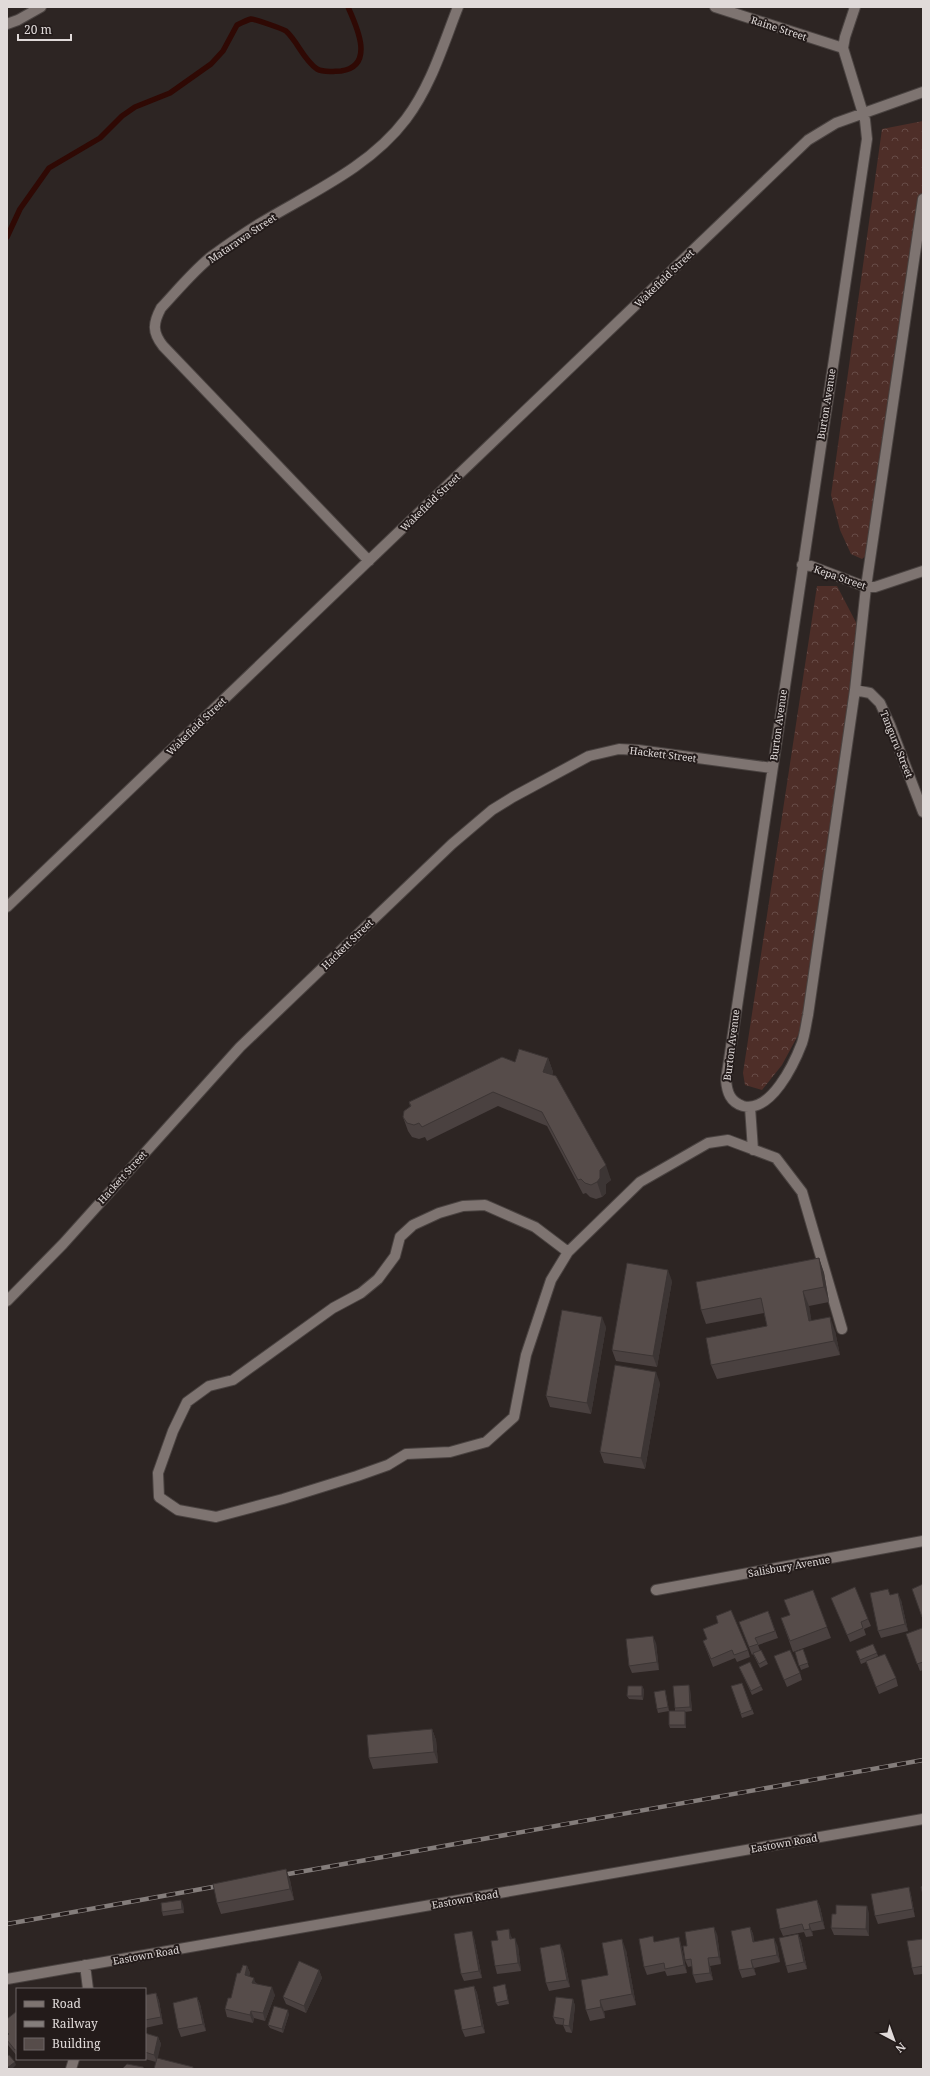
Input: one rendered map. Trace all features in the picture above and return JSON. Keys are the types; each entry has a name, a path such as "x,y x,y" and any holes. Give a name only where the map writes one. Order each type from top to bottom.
{"street":[{"path":"7,24 18,20 41,7"},
{"name":"Matarawa Street","path":"369,560 163,346 156,336 154,328 156,318 161,308 211,257 258,224 370,157 390,138 406,119 421,97 433,72 458,7"},
{"name":"Raine Street","path":"714,7 843,48"},
{"path":"843,48 845,36 855,7"},
{"name":"Burton Avenue","path":"750,1107 733,1101 727,1093 726,1080 802,565 867,140 863,113 843,48"},
{"name":"Wakefield Street","path":"7,907 794,152 821,131 836,123 922,94"},
{"path":"753,1150 750,1107 763,1103 773,1094 793,1062 802,1042 808,1015 856,690 866,587 923,199"},
{"name":"Kepa Street","path":"802,565 811,566 866,587 875,588 923,571"},
{"name":"Tanguru Street","path":"856,690 870,693 880,703 890,725 923,812"},
{"name":"Hackett Street","path":"7,1301 63,1244 240,1047 452,844 492,810 535,784 590,756 619,749 638,750 772,768"},
{"path":"568,1252 535,1227 485,1205 463,1206 439,1213 413,1225 400,1237 395,1256 378,1279 361,1293 333,1308 233,1380 210,1386 187,1402 173,1431 158,1473 159,1497 178,1510 216,1517 283,1499 357,1476 388,1465 406,1454 450,1452 486,1442 514,1417 526,1355 551,1280 568,1252 640,1182 708,1143 728,1140 776,1158 802,1192 842,1329"},
{"name":"Salisbury Avenue","path":"656,1590 923,1541"},
{"name":"Eastown Road","path":"7,1979 923,1818"},
{"path":"85,1965 88,1988"}],"green space":[{"path":"923,121 923,215 868,554 862,559 851,554 840,530 831,495 882,129"},
{"path":"817,586 837,586 861,632 810,1013 782,1065 762,1090 745,1085 743,1073"}],"building":[{"path":"519,1049 548,1058 543,1072 556,1076 606,1165 600,1170 600,1178 597,1182 591,1185 585,1183 581,1179 578,1180 542,1112 493,1092 422,1127 419,1123 414,1125 407,1123 403,1117 404,1111 411,1106 409,1102 502,1057 515,1062"},
{"path":"819,1258 824,1287 803,1291 809,1321 830,1317 834,1341 711,1365 706,1338 767,1326 761,1298 701,1310 696,1282"},
{"path":"627,1263 668,1270 653,1356 612,1350"},
{"path":"562,1310 602,1317 587,1403 546,1396"},
{"path":"615,1365 656,1372 641,1458 600,1452"},
{"path":"923,1584 923,1617 922,1617 912,1589"},
{"path":"855,1587 868,1619 861,1622 863,1628 847,1635 831,1598"},
{"path":"888,1589 890,1595 898,1593 905,1624 878,1631 870,1593"},
{"path":"813,1590 827,1627 790,1641 781,1618 790,1615 784,1600"},
{"path":"731,1610 748,1650 734,1655 732,1650 711,1659 703,1641 707,1639 703,1629 718,1623 716,1616"},
{"path":"768,1611 775,1631 755,1638 758,1644 749,1647 739,1622"},
{"path":"922,1628 923,1662 917,1664 906,1634"},
{"path":"653,1636 657,1662 629,1666 626,1639"},
{"path":"873,1644 877,1653 860,1660 856,1651"},
{"path":"803,1649 808,1663 799,1666 795,1652"},
{"path":"761,1650 766,1660 759,1664 753,1653"},
{"path":"790,1650 800,1673 784,1680 774,1656"},
{"path":"885,1654 896,1678 876,1687 866,1661"},
{"path":"750,1662 761,1686 751,1691 739,1667"},
{"path":"742,1683 752,1710 741,1714 731,1686"},
{"path":"689,1685 690,1707 675,1708 673,1686"},
{"path":"628,1686 642,1686 642,1696 627,1696"},
{"path":"665,1690 668,1707 657,1709 654,1692"},
{"path":"669,1711 685,1711 685,1725 669,1725"},
{"path":"432,1729 434,1752 369,1758 367,1735"},
{"path":"286,1869 290,1889 217,1903 213,1884"},
{"path":"909,1887 913,1909 875,1916 871,1894"},
{"path":"181,1900 182,1909 162,1912 161,1903"},
{"path":"817,1900 822,1921 809,1924 810,1929 804,1930 802,1924 780,1929 776,1909"},
{"path":"836,1905 867,1906 866,1929 831,1928 832,1914 836,1914"},
{"path":"714,1927 719,1957 708,1958 710,1973 693,1975 691,1959 685,1960 683,1946 687,1946 685,1932"},
{"path":"750,1927 753,1942 774,1938 777,1955 751,1960 753,1968 739,1970 731,1931"},
{"path":"509,1929 510,1939 515,1938 518,1963 495,1966 491,1941 498,1940 496,1931"},
{"path":"472,1931 479,1971 461,1974 454,1934"},
{"path":"798,1934 804,1962 786,1966 779,1938"},
{"path":"653,1936 654,1942 679,1937 684,1965 665,1969 664,1963 644,1967 639,1939"},
{"path":"622,1939 632,1994 600,2000 601,2007 586,2010 581,1980 608,1975 602,1943"},
{"path":"923,1939 923,1966 912,1968 907,1941"},
{"path":"560,1944 567,1980 546,1983 540,1948"},
{"path":"299,1961 319,1970 304,2006 283,1997"},
{"path":"243,1965 247,1966 245,1975 254,1978 252,1983 272,1987 263,2013 251,2011 250,2015 225,2009 228,1998 231,1998 237,1973 240,1973"},
{"path":"505,1984 508,2000 496,2003 493,1987"},
{"path":"474,1986 482,2026 462,2030 454,1990"},
{"path":"156,1993 161,2017 146,2020 146,1995"},
{"path":"197,1997 203,2024 178,2029 173,2003"},
{"path":"556,1997 573,1999 569,2026 563,2025 564,2019 553,2017"},
{"path":"274,2006 288,2010 282,2029 268,2025"},
{"path":"16,2012 15,2050 7,2040 7,2036 9,2034 7,2032 7,2019"},
{"path":"146,2033 158,2037 154,2055 146,2052"},
{"path":"9,2055 15,2062 7,2068 7,2056"},
{"path":"157,2058 193,2067 193,2069 154,2069"},
{"path":"127,2064 143,2067 145,2069 122,2069"}],"waterway":[{"path":"7,237 20,209 49,168 100,138 122,116 135,107 170,93 211,64 223,51 237,25 240,23 251,19 286,31 312,65 317,69 326,71 341,71 352,68 358,61 361,53 361,44 359,34 348,7"}],"railway":[{"path":"277,1876 923,1760"},
{"path":"7,1924 224,1885"}]}
